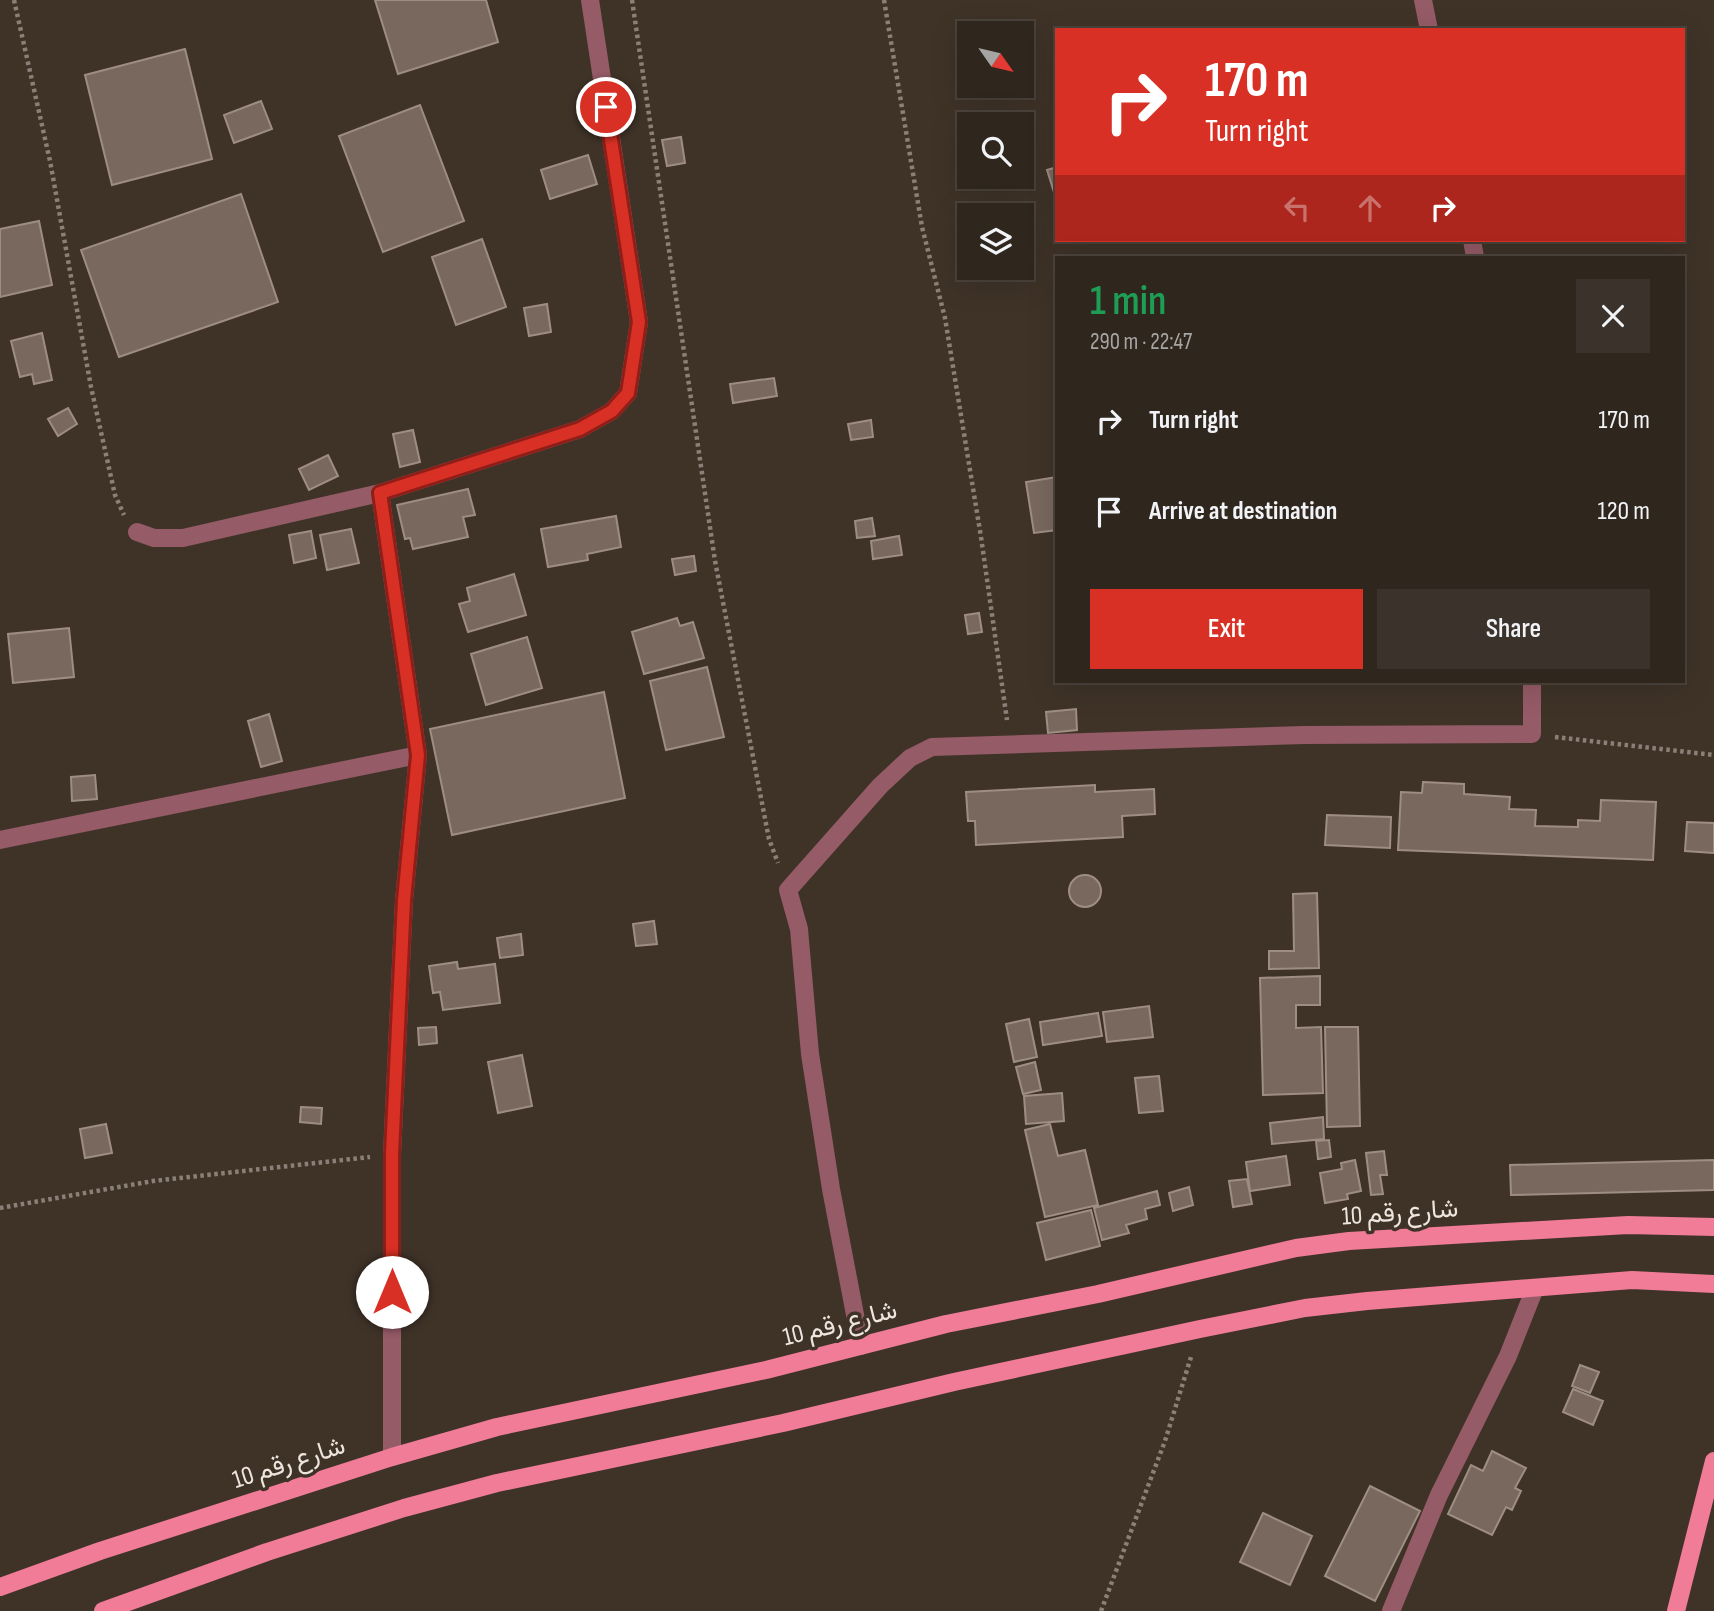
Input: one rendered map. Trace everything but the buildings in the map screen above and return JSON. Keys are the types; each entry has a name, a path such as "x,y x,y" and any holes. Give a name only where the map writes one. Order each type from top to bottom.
{"main road":[{"name":"شارع رقم 10","path":"0,1587 100,1551 392,1457 497,1427 766,1370 946,1324 1098,1294 1296,1248 1349,1241 1628,1225 1714,1227"},
{"path":"103,1611 267,1552 404,1508 497,1483 783,1423 954,1382 1200,1329 1305,1308 1367,1301 1632,1280 1714,1284"},
{"path":"1676,1611 1714,1461"}],"street":[{"path":"137,532 155,538 183,538 380,493 580,429 612,411 628,393 639,322 590,0"},
{"path":"1423,0 1429,28"},
{"path":"380,493 418,755 404,900 392,1154 392,1457"},
{"path":"860,1346 810,1054 799,929 788,890 880,786 910,758 932,747 1304,735 1532,734 1532,683"},
{"path":"0,840 418,755"},
{"path":"1391,1611 1439,1495 1508,1356 1535,1288"}],"path":[{"path":"14,0 50,161 91,387 115,495 125,517 137,532"},
{"path":"632,0 715,561 769,839 788,890"},
{"path":"884,0 922,227 945,318 981,537 1011,745"},
{"path":"1532,734 1714,755"},
{"path":"0,1208 153,1181 392,1154"},
{"path":"1101,1611 1165,1441 1200,1329"}],"route":[{"path":"392,1292 392,1154 404,900 418,755 380,493 580,429 612,411 628,393 639,322 606,107"}]}
